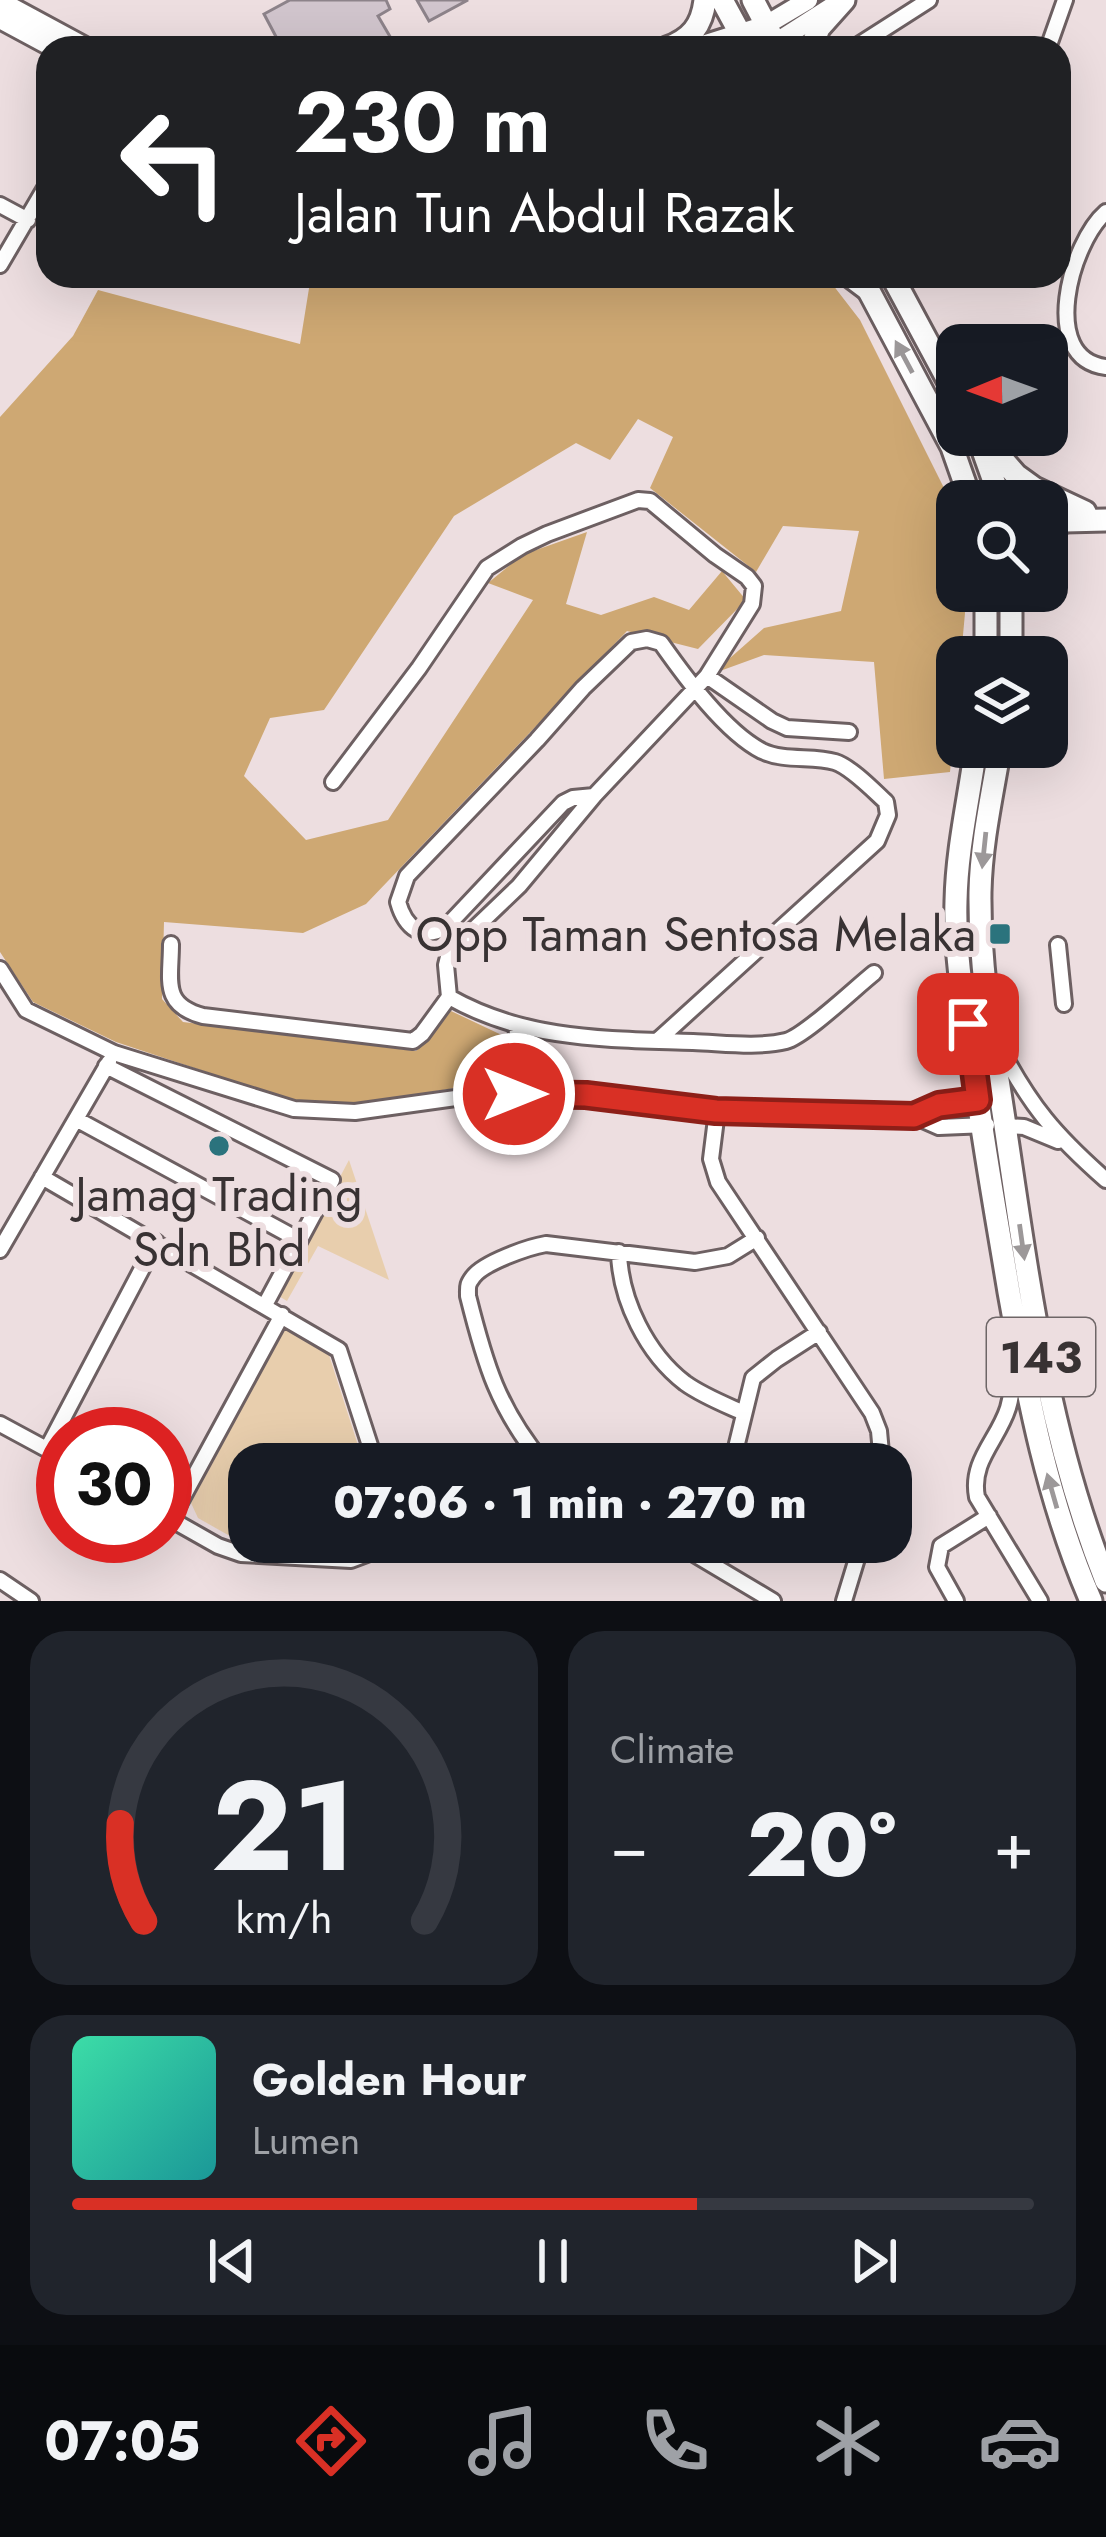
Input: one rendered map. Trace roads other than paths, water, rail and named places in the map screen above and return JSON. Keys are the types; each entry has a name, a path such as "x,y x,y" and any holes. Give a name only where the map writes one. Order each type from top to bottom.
{"highway":[{"path":"690,36 701,21 705,0"},
{"path":"722,0 742,36"},
{"path":"753,0 769,36"},
{"path":"816,36 843,0"},
{"path":"867,288 952,447 964,480"},
{"path":"906,288 936,353"},
{"path":"998,456 1034,488 1095,516"},
{"name":"143","path":"972,768 958,854 958,949 990,1101 1024,1380 1043,1461 1091,1601"},
{"name":"143","path":"990,1101 991,1031 980,888 996,768"},
{"name":"143","path":"993,1126 1049,1399 1106,1581"}],"main road":[{"path":"776,36 808,0"},
{"path":"780,36 843,0"},
{"path":"0,1 65,36"},
{"path":"0,19 36,38"}],"street":[{"path":"872,36 928,0"},
{"path":"1052,36 1065,0"},
{"path":"0,205 28,220"},
{"path":"0,266 36,205"},
{"path":"1071,276 1083,241 1106,212"},
{"path":"1069,288 1069,333 1080,358 1106,367"},
{"path":"171,944 172,996 190,1012 413,1042 449,997 449,953 519,886 594,796 707,676 752,604 754,586 650,501 638,500 522,546 488,568 333,782"},
{"path":"594,796 573,797 563,803 447,926 422,933 407,924 398,902 406,876 631,642 647,638 662,644 694,690 741,737 761,750 836,762 886,802 884,830 877,841 657,1041"},
{"path":"707,676 787,728 849,732"},
{"path":"1058,945 1064,1004"},
{"path":"0,969 26,1010 332,1180 265,1305"},
{"path":"449,997 517,1027 590,1039 755,1044 791,1040 874,973"},
{"path":"514,1094 517,1027"},
{"path":"991,1031 1023,1093 1068,1146 1106,1180"},
{"path":"110,1059 310,1111 355,1112 470,1096 586,1095 716,1111 914,1116 939,1126 1040,1132 1068,1146"},
{"path":"0,1250 110,1059"},
{"path":"914,1116 939,1105 990,1101"},
{"path":"716,1111 711,1159 718,1182 872,1412 880,1443"},
{"path":"76,1119 299,1240"},
{"path":"42,1177 338,1349 369,1443"},
{"path":"528,1443 497,1393 472,1313 468,1286 480,1269 545,1244 710,1261 757,1238"},
{"path":"69,1407 156,1242"},
{"path":"619,1252 626,1292 645,1338 681,1380 744,1413"},
{"path":"1012,1305 1012,1391 1005,1418 980,1461 974,1482 977,1497 1040,1601"},
{"path":"192,1474 282,1315"},
{"path":"737,1443 753,1378 819,1332"},
{"path":"0,1424 36,1443"},
{"path":"956,1601 937,1567 941,1546 988,1516"},
{"path":"192,1531 228,1549"},
{"path":"718,1563 773,1601"},
{"path":"844,1601 856,1563"},
{"path":"0,1580 31,1601"}],"place":[{"name":"Opp Taman Sentosa Melaka","path":"1000,934"},
{"name":"Jamag Trading Sdn Bhd","path":"219,1146"}]}
